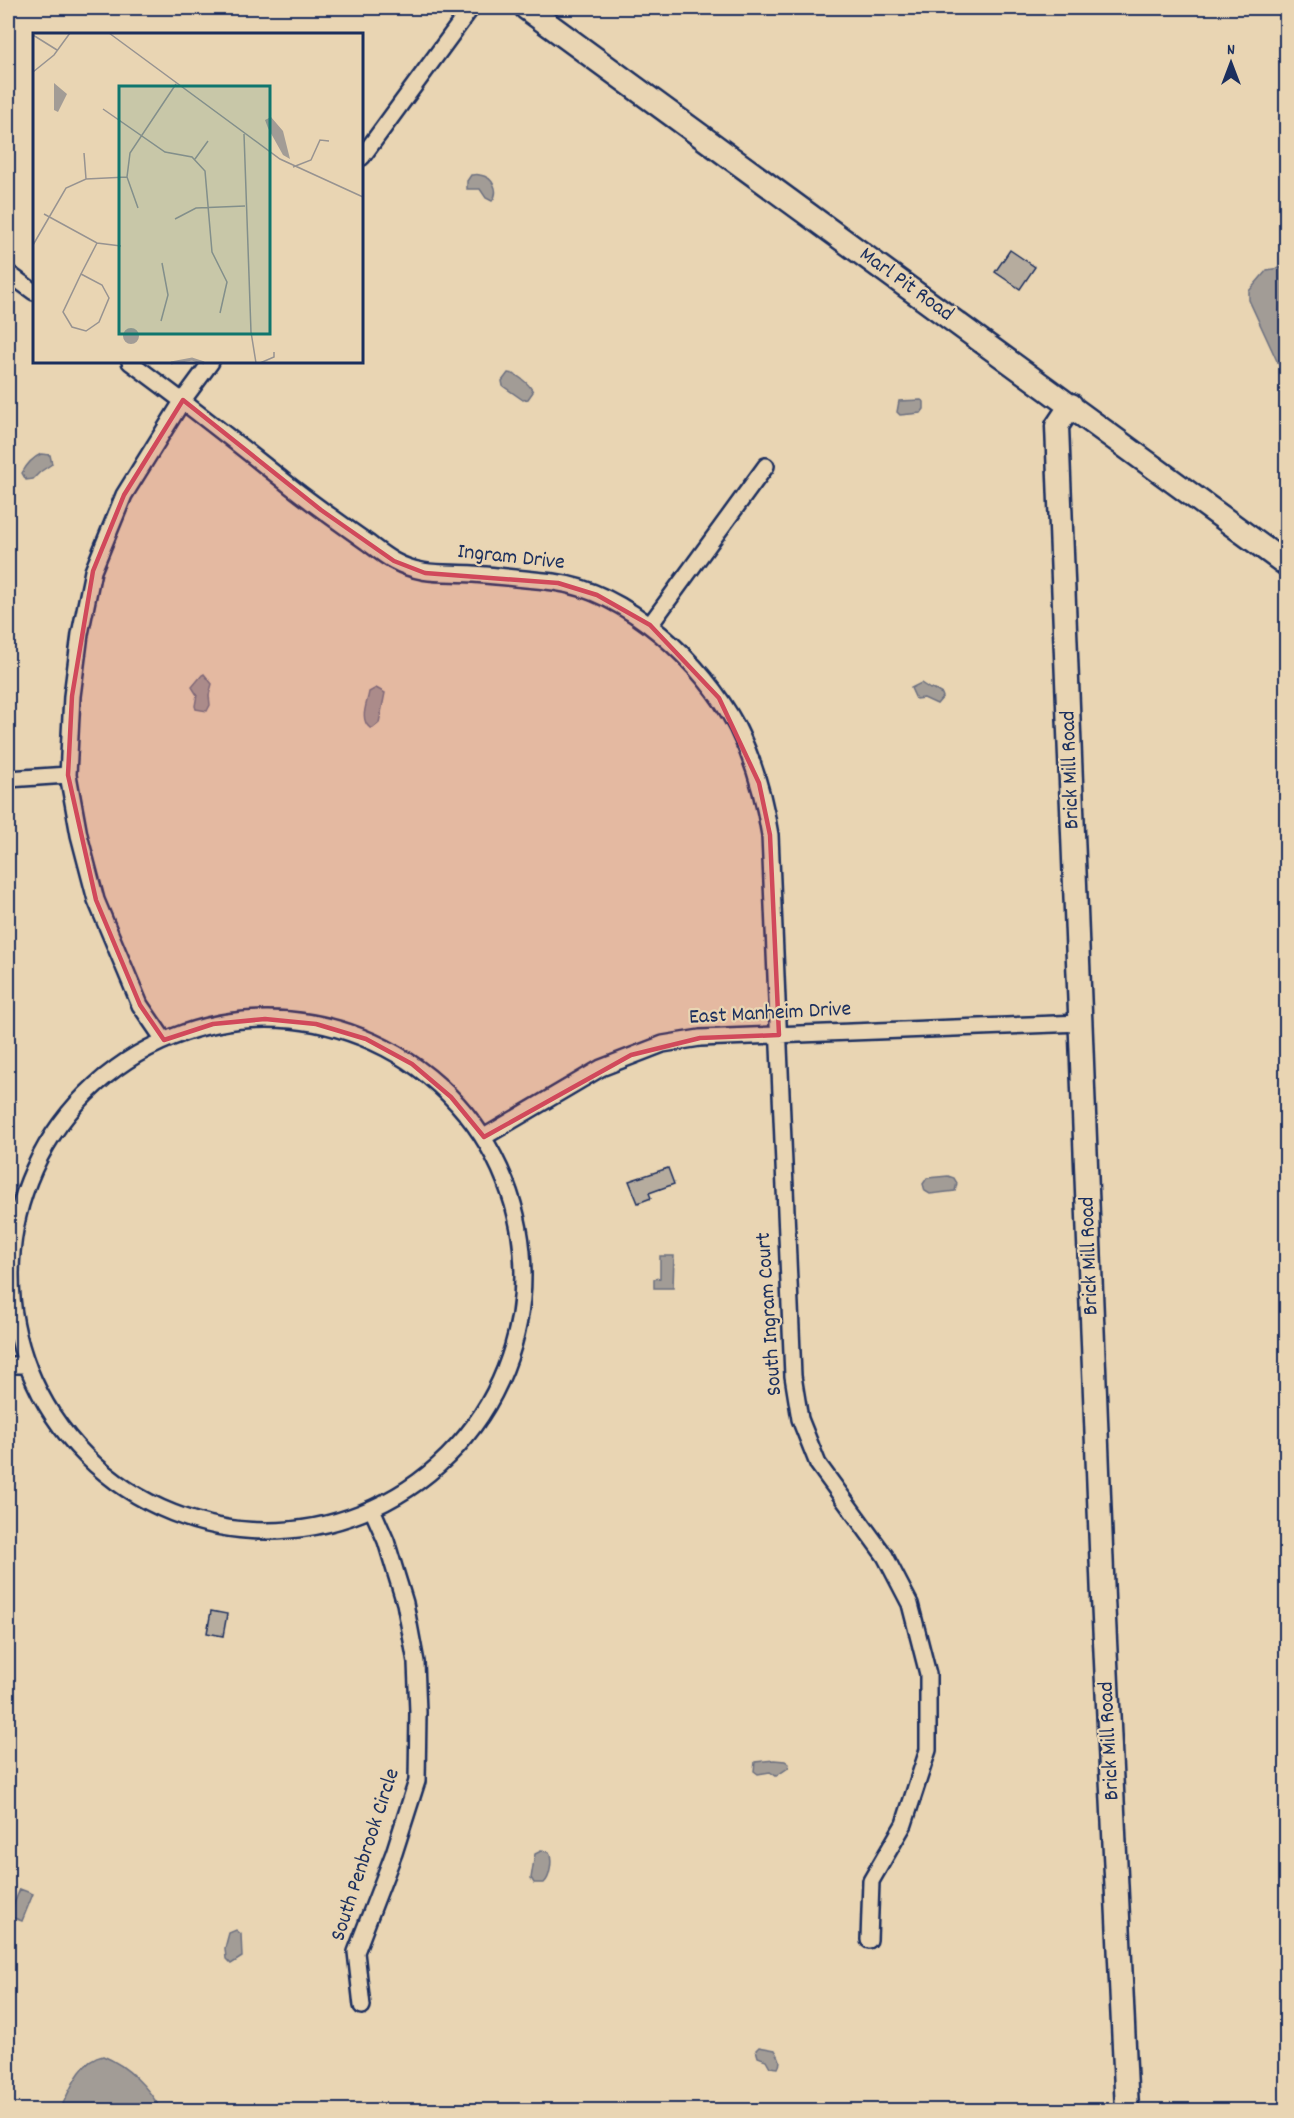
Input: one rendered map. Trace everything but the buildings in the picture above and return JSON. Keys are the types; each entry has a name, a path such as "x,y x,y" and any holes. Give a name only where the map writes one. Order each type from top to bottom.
{"street":[{"path":"363,156 471,8"},
{"name":"Marl Pit Road","path":"526,8 1287,564"},
{"path":"8,273 33,291"},
{"name":"Ingram Drive","path":"131,363 183,400 321,510 394,561 425,573 472,574 558,583 597,595 650,625 678,649 719,698 736,726 759,783 770,835 779,1035"},
{"path":"164,1040 140,1005 96,900 79,835 68,775 73,686 80,634 93,571 124,495 183,400 210,363"},
{"name":"Brick Mill Road","path":"1071,405 1057,426 1103,1598 1127,2110"},
{"path":"650,625 766,466"},
{"path":"8,779 68,775"},
{"path":"265,1019 316,1024 366,1039 412,1064 451,1097 484,1137 504,1176 518,1218 524,1262 522,1306 513,1349 497,1390 474,1427 460,1444 445,1460 411,1488 372,1509 328,1524 282,1531 235,1530 189,1520 146,1502 107,1477 73,1444 46,1407 25,1365 13,1318 9,1270 15,1221 30,1175 53,1133 84,1095 121,1064 164,1040 213,1024 265,1019"},
{"name":"East Manheim Drive","path":"484,1137 601,1068 663,1044 700,1038 1082,1023"},
{"name":"South Ingram Court","path":"779,1035 793,1376 800,1419 818,1464 885,1556 910,1604 928,1674 928,1750 904,1824 871,1881 869,1940"},
{"path":"8,1365 25,1365"},
{"name":"South Penbrook Circle","path":"362,2006 356,1952 390,1864 417,1781 416,1662 405,1603 386,1541 372,1509"}],"highlighted area":[{"path":"183,400 321,510 394,561 425,573 558,583 597,595 650,625 719,698 759,783 770,835 779,1035 700,1038 631,1055 484,1137 451,1097 412,1064 366,1039 316,1024 265,1019 213,1024 164,1040 140,1005 96,900 68,775 72,696 93,571 124,495"}],"shaded area":[{"path":"471,175 485,176 492,181 495,193 492,201 486,198 480,189 467,189 467,181"},
{"path":"1286,267 1286,374 1277,361 1249,300 1249,291 1267,270"},
{"path":"508,373 519,377 529,386 533,392 528,399 523,400 503,386 502,381"},
{"path":"921,400 924,402 924,409 921,413 900,415 897,412 899,401"},
{"path":"41,454 50,455 52,464 33,479 26,480 22,473 35,457"},
{"path":"204,674 212,684 209,695 210,705 207,711 196,709 197,695 192,687"},
{"path":"921,683 942,694 943,697 937,704 924,698 916,699 911,688"},
{"path":"376,688 385,693 379,723 370,728 364,716 369,692"},
{"path":"948,1176 954,1178 957,1183 955,1191 930,1194 925,1191 923,1184 927,1178"},
{"path":"660,1256 674,1256 673,1288 654,1288 654,1279 660,1278"},
{"path":"785,1761 789,1764 788,1768 776,1776 770,1772 758,1774 754,1771 755,1762"},
{"path":"541,1851 549,1852 551,1864 546,1881 534,1883 531,1878 535,1854"},
{"path":"20,1889 33,1894 22,1921 9,1916"},
{"path":"236,1930 241,1934 242,1957 231,1964 226,1959 225,1948 229,1933"},
{"path":"759,2047 775,2050 780,2061 778,2068 770,2067 766,2060 758,2057 756,2050"},
{"path":"103,2056 137,2078 161,2110 60,2110 82,2070 88,2063"}]}
